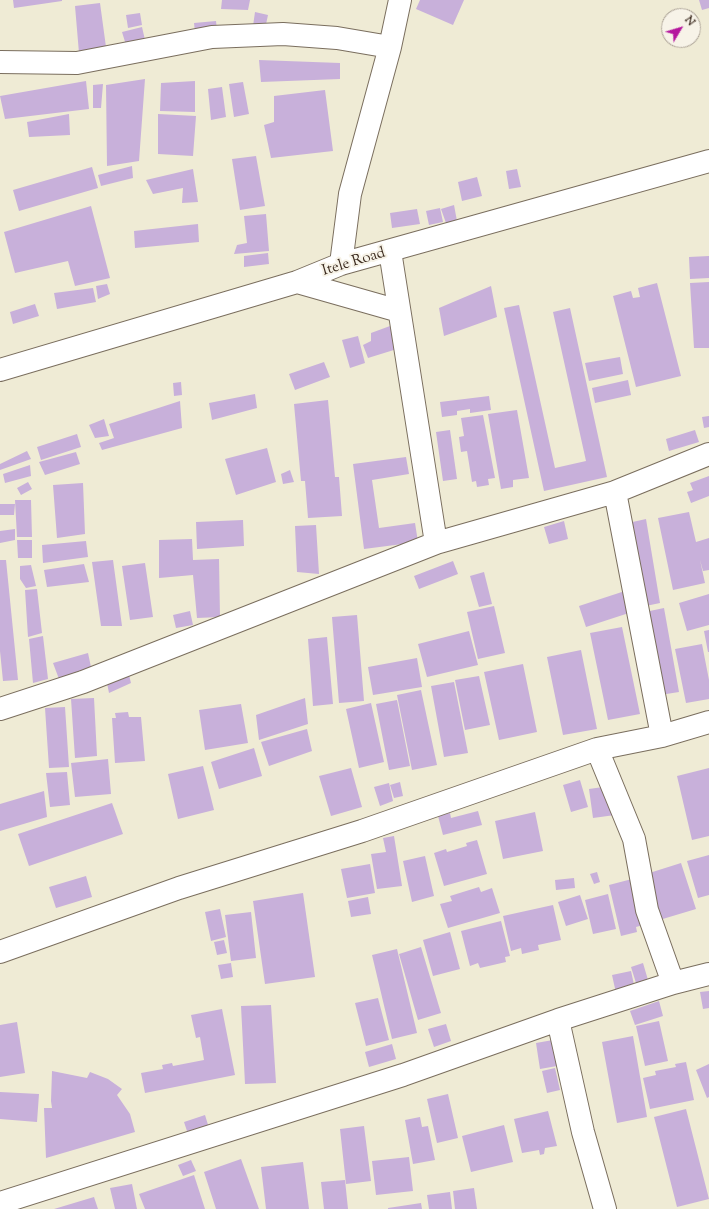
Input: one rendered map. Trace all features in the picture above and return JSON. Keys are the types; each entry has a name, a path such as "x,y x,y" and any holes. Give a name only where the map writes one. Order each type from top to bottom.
{"street":[{"path":"341,264 350,194 390,48 400,0"},
{"path":"0,62 77,63 212,37 283,34 337,38 390,48"},
{"name":"Itele Road","path":"0,370 297,282 341,264 709,161"},
{"path":"390,251 436,543"},
{"path":"297,282 399,311"},
{"path":"0,709 83,682 436,543 615,492 709,454"},
{"path":"615,492 662,736"},
{"path":"0,952 179,888 362,831 597,749 662,736 709,722"},
{"path":"597,749 634,840 646,910 673,983"},
{"path":"0,1203 403,1075 558,1020 673,983 709,974"},
{"path":"558,1020 584,1132 605,1209"}],"building":[{"path":"13,0 62,0 62,1 14,8"},
{"path":"222,0 250,0 248,10 221,9"},
{"path":"420,0 464,0 453,25 416,9"},
{"path":"699,0 709,0 709,8 702,10"},
{"path":"100,3 106,47 79,53 75,6"},
{"path":"255,12 268,15 265,29 253,26"},
{"path":"140,13 142,25 128,28 126,15"},
{"path":"216,21 217,30 195,32 194,23"},
{"path":"142,27 145,40 126,45 122,32"},
{"path":"259,60 340,63 340,79 261,82"},
{"path":"145,79 139,161 107,166 106,85"},
{"path":"86,81 89,109 5,119 0,96"},
{"path":"195,81 195,112 160,111 161,83"},
{"path":"243,82 249,114 234,117 229,84"},
{"path":"103,84 101,108 93,108 93,85"},
{"path":"222,87 226,117 211,120 208,89"},
{"path":"325,90 333,151 271,158 264,125 274,122 274,96"},
{"path":"69,114 70,135 29,137 27,122"},
{"path":"158,114 196,116 193,156 158,154"},
{"path":"256,156 265,206 240,210 232,159"},
{"path":"132,166 133,178 101,186 98,175"},
{"path":"92,167 98,188 19,211 13,190"},
{"path":"193,169 198,202 182,203 183,188 153,194 146,180"},
{"path":"517,169 521,187 509,189 506,171"},
{"path":"477,177 482,196 462,201 458,182"},
{"path":"454,205 457,221 446,223 441,209"},
{"path":"91,206 110,278 75,286 68,261 15,273 4,232"},
{"path":"440,208 443,222 429,225 426,211"},
{"path":"417,209 420,224 392,228 390,213"},
{"path":"266,214 269,251 234,254 237,245 247,243 244,216"},
{"path":"198,224 199,242 135,248 134,231"},
{"path":"268,253 269,264 244,267 244,256"},
{"path":"709,256 709,278 690,279 689,257"},
{"path":"709,282 709,348 694,348 690,283"},
{"path":"657,283 681,376 636,387 613,296 631,291 633,298 640,297 638,288"},
{"path":"107,284 110,294 98,299 96,286"},
{"path":"491,286 497,317 444,336 439,308"},
{"path":"93,288 96,302 57,309 54,293"},
{"path":"35,304 39,316 13,324 10,312"},
{"path":"519,305 555,468 586,461 553,312 570,308 607,477 544,491 504,308"},
{"path":"390,326 397,349 368,358 363,345 371,341 371,333"},
{"path":"358,336 365,363 350,368 342,340"},
{"path":"620,357 623,374 589,381 585,363"},
{"path":"324,362 330,377 295,390 289,374"},
{"path":"628,380 631,395 595,403 592,388"},
{"path":"181,382 182,395 174,396 173,383"},
{"path":"255,394 257,408 212,420 209,403"},
{"path":"489,396 491,410 470,413 470,409 457,411 457,415 442,417 440,402"},
{"path":"328,400 335,477 339,477 342,516 308,518 305,481 301,481 294,404"},
{"path":"180,401 182,428 102,450 99,443 114,438 109,424"},
{"path":"517,410 529,478 513,480 513,487 501,489 488,414"},
{"path":"483,415 495,478 488,479 489,485 477,487 476,481 472,482 467,451 461,452 459,437 464,436 461,418"},
{"path":"709,416 709,427 704,428 702,417"},
{"path":"104,419 109,436 95,438 89,425"},
{"path":"450,430 457,479 443,481 436,432"},
{"path":"695,430 699,442 669,451 666,439"},
{"path":"77,434 81,447 41,460 37,447"},
{"path":"267,448 276,482 236,495 225,459"},
{"path":"27,451 31,459 0,470 0,464"},
{"path":"76,452 80,464 45,475 39,462"},
{"path":"406,457 409,474 372,480 379,528 415,523 418,542 364,549 353,464"},
{"path":"30,465 31,476 5,483 3,474"},
{"path":"290,470 294,482 283,484 281,474"},
{"path":"709,476 709,496 691,503 687,492 693,490 690,483"},
{"path":"28,482 32,489 21,495 17,488"},
{"path":"83,483 85,534 57,538 53,485"},
{"path":"15,500 31,500 32,537 17,537"},
{"path":"0,504 15,504 14,515 0,515"},
{"path":"689,512 696,542 709,538 709,570 703,571 700,560 705,583 673,590 658,518"},
{"path":"646,519 660,603 641,607 628,523"},
{"path":"243,520 244,546 197,549 196,522"},
{"path":"564,521 568,539 549,544 544,527"},
{"path":"316,525 319,574 297,572 295,526"},
{"path":"15,529 15,540 0,543 0,531"},
{"path":"192,539 193,560 219,559 220,617 197,618 193,575 159,578 159,540"},
{"path":"17,540 32,540 32,558 18,558"},
{"path":"86,541 88,557 43,563 42,545"},
{"path":"0,560 6,560 18,680 3,681 0,651"},
{"path":"113,560 122,626 101,626 92,562"},
{"path":"453,561 458,574 419,589 414,576"},
{"path":"145,563 153,617 130,620 122,566"},
{"path":"84,564 89,582 47,587 44,570"},
{"path":"31,565 36,586 26,588 20,579 20,566"},
{"path":"484,572 492,604 479,607 470,576"},
{"path":"37,589 42,633 28,637 25,590"},
{"path":"628,590 635,611 586,627 579,606"},
{"path":"709,594 709,625 687,631 679,603"},
{"path":"494,606 505,653 478,659 467,612"},
{"path":"664,608 679,692 660,695 645,612"},
{"path":"190,611 193,625 176,628 173,615"},
{"path":"357,615 364,701 339,703 332,617"},
{"path":"622,627 640,714 608,720 590,633"},
{"path":"709,630 709,652 708,652 704,631"},
{"path":"469,631 478,665 427,677 418,644"},
{"path":"43,636 48,679 33,683 29,639"},
{"path":"327,637 333,704 313,706 308,639"},
{"path":"702,644 709,680 709,699 686,703 675,649"},
{"path":"581,650 597,729 563,735 547,657"},
{"path":"88,653 91,667 59,679 53,663"},
{"path":"417,658 422,687 373,695 368,667"},
{"path":"523,664 537,732 499,740 484,672"},
{"path":"128,671 131,683 109,693 106,678"},
{"path":"479,676 490,725 465,730 455,680"},
{"path":"454,682 468,753 444,757 431,686"},
{"path":"421,690 437,765 412,770 397,695"},
{"path":"94,698 97,756 75,758 71,699"},
{"path":"305,698 308,724 259,740 256,715"},
{"path":"397,700 410,766 389,770 376,704"},
{"path":"371,703 384,762 359,768 346,709"},
{"path":"241,704 248,743 205,750 199,710"},
{"path":"65,707 69,767 49,768 45,708"},
{"path":"128,712 129,717 141,717 145,761 115,763 112,718 116,718 115,713"},
{"path":"307,729 312,751 269,766 261,742"},
{"path":"254,748 262,776 219,789 211,762"},
{"path":"108,759 111,794 75,797 71,763"},
{"path":"203,766 214,810 178,819 168,774"},
{"path":"351,768 362,807 331,816 319,776"},
{"path":"709,768 709,836 692,840 677,776"},
{"path":"67,772 70,805 50,807 46,773"},
{"path":"580,780 588,807 571,812 563,785"},
{"path":"400,782 403,796 394,798 390,785"},
{"path":"389,783 393,801 380,806 374,787"},
{"path":"610,786 615,815 593,818 589,789"},
{"path":"44,791 47,817 0,831 0,804"},
{"path":"112,803 123,834 29,866 18,834"},
{"path":"478,811 482,825 443,835 438,816 450,813 451,818"},
{"path":"535,812 543,851 503,859 495,821"},
{"path":"394,836 402,886 377,889 371,854 386,852 383,838"},
{"path":"477,840 487,874 444,886 434,853 446,849 447,852 467,846 466,843"},
{"path":"709,855 709,895 698,898 687,861"},
{"path":"425,856 434,896 412,902 403,861"},
{"path":"681,863 696,909 656,921 653,910 658,908 651,885 643,875"},
{"path":"370,864 375,893 347,898 341,869"},
{"path":"597,872 600,882 594,884 590,874"},
{"path":"86,876 92,897 56,908 49,887"},
{"path":"574,878 575,888 556,890 555,880"},
{"path":"632,879 643,925 636,927 637,932 621,936 609,885"},
{"path":"479,887 481,892 492,888 500,913 448,928 440,904 452,901 450,896"},
{"path":"303,893 315,977 265,984 253,901"},
{"path":"608,894 616,929 593,934 585,900"},
{"path":"580,895 588,919 566,926 558,902"},
{"path":"368,897 371,914 351,917 348,901"},
{"path":"553,905 561,940 538,945 539,950 522,954 521,948 511,951 503,916"},
{"path":"220,909 226,937 211,941 205,912"},
{"path":"251,912 256,958 231,961 225,915"},
{"path":"501,921 510,956 505,957 506,962 480,968 478,963 470,966 461,931"},
{"path":"450,932 460,969 433,976 423,940"},
{"path":"224,940 227,953 217,955 214,942"},
{"path":"421,947 441,1013 418,1020 399,954"},
{"path":"397,949 417,1033 392,1039 372,955"},
{"path":"231,963 233,977 221,979 218,965"},
{"path":"643,963 648,980 636,983 631,967"},
{"path":"631,971 635,989 616,993 612,975"},
{"path":"709,991 709,1008 703,1009 700,992"},
{"path":"378,998 389,1040 366,1046 355,1003"},
{"path":"659,1001 663,1016 635,1025 630,1011"},
{"path":"271,1005 276,1083 245,1084 241,1006"},
{"path":"222,1009 235,1075 145,1093 141,1073 163,1069 162,1065 172,1063 173,1066 204,1060 200,1037 196,1038 191,1015"},
{"path":"659,1021 668,1061 645,1066 636,1026"},
{"path":"17,1022 25,1073 0,1077 0,1025"},
{"path":"446,1024 451,1041 434,1047 428,1029"},
{"path":"633,1036 647,1117 617,1123 602,1042"},
{"path":"553,1040 557,1066 540,1069 536,1043"},
{"path":"392,1044 396,1059 369,1067 365,1052"},
{"path":"686,1062 694,1100 650,1109 643,1078 656,1075 655,1071 676,1067 675,1064"},
{"path":"709,1064 709,1097 707,1098 696,1070"},
{"path":"555,1068 560,1090 547,1093 542,1071"},
{"path":"52,1071 87,1078 90,1072 108,1079 122,1089 117,1095 130,1114 135,1132 46,1158 44,1108 52,1108"},
{"path":"0,1092 39,1094 37,1122 0,1119"},
{"path":"448,1094 458,1138 437,1143 427,1099"},
{"path":"686,1109 709,1199 677,1207 654,1117"},
{"path":"548,1111 557,1146 545,1148 544,1154 540,1155 539,1150 522,1153 514,1119"},
{"path":"205,1115 209,1128 188,1134 184,1122"},
{"path":"420,1117 422,1127 428,1126 435,1160 413,1164 405,1120"},
{"path":"504,1125 513,1162 471,1172 462,1136"},
{"path":"364,1126 371,1181 346,1184 340,1129"},
{"path":"409,1157 413,1191 376,1195 372,1161"},
{"path":"241,1159 259,1209 216,1209 204,1172"},
{"path":"191,1160 196,1171 183,1176 178,1165"},
{"path":"303,1162 309,1209 266,1209 261,1167"},
{"path":"194,1175 205,1209 145,1209 139,1194"},
{"path":"345,1180 348,1209 324,1209 321,1182"},
{"path":"132,1184 137,1209 115,1209 110,1188"},
{"path":"474,1188 477,1209 455,1209 453,1191"},
{"path":"450,1192 452,1209 429,1209 427,1195"},
{"path":"94,1197 98,1209 54,1209"},
{"path":"421,1203 422,1209 388,1209 388,1208"}]}
